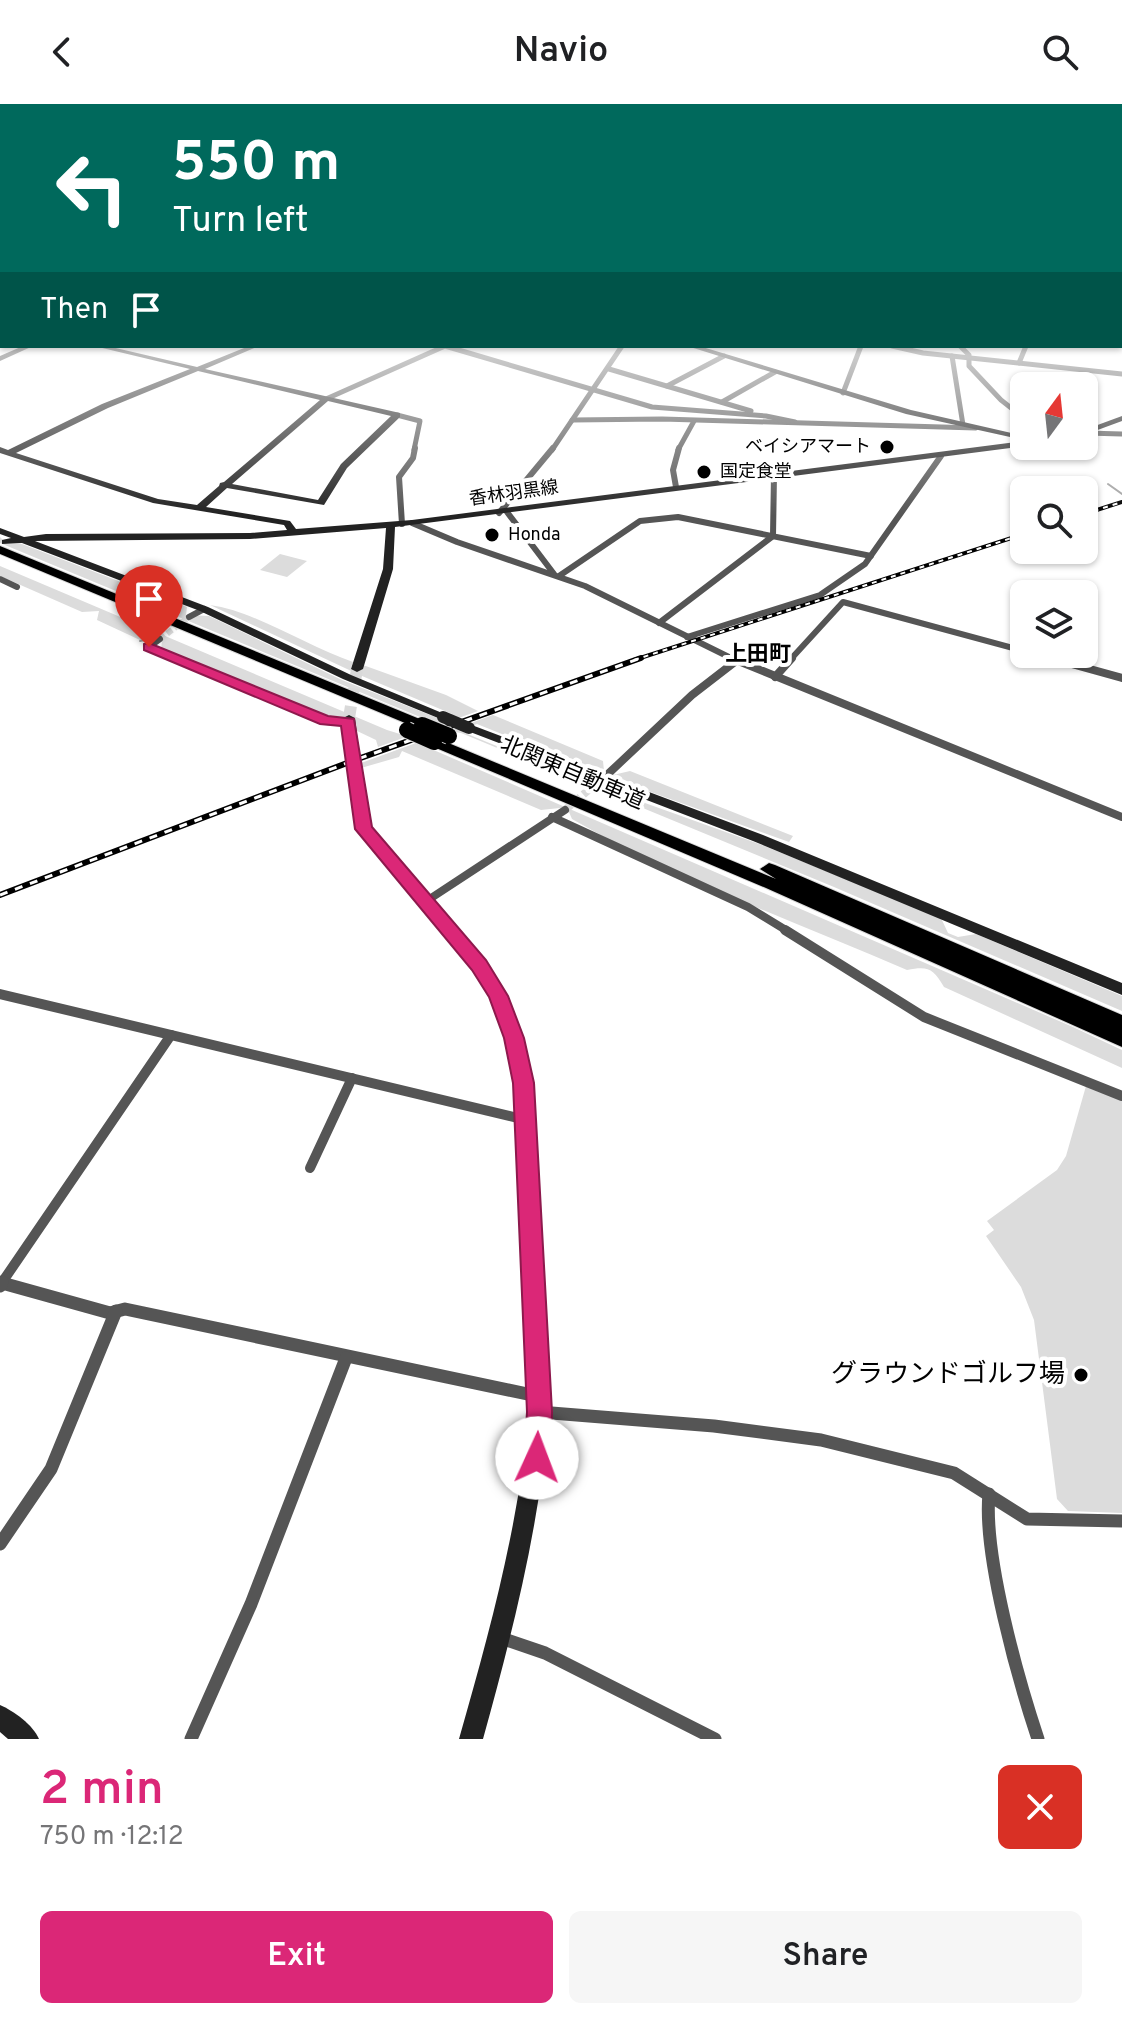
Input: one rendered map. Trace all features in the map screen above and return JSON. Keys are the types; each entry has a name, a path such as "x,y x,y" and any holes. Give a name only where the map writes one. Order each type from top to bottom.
{"highway":[{"name":"北関東自動車道","path":"3,546 422,725 441,739 1122,1039"},
{"name":"北関東自動車道","path":"0,560 407,730 441,739 849,903 1122,1023"}],"street":[{"path":"176,363 420,421 413,458 399,477 402,524 357,669"},
{"path":"3,454 209,363"},
{"path":"198,509 326,399 406,363"},
{"path":"504,363 660,409 760,415"},
{"path":"557,575 503,513 549,455 612,363"},
{"path":"667,386 710,363"},
{"path":"747,363 843,393 1010,435"},
{"path":"843,393 854,363"},
{"path":"953,363 963,425"},
{"path":"969,363 1010,407"},
{"path":"1022,363 1122,374"},
{"path":"609,369 760,415 795,422"},
{"path":"722,402 775,372"},
{"path":"223,485 321,503 344,466 397,415"},
{"path":"1098,428 1122,418"},
{"path":"572,420 795,422 976,428"},
{"path":"676,487 672,472 678,450 694,421"},
{"path":"1098,433 1122,434"},
{"name":"香林羽黒線","path":"3,546 21,540 294,533 402,524 1010,446"},
{"path":"3,454 128,493 198,509 283,522 291,526 294,533"},
{"path":"687,637 820,595 871,556 941,456"},
{"path":"773,536 774,475"},
{"path":"557,575 640,521 678,517 871,556"},
{"path":"402,524 598,591 736,661 1122,817"},
{"path":"0,531 204,609 347,677 469,728 790,850 1122,989"},
{"path":"659,623 773,536"},
{"path":"0,579 17,587"},
{"path":"775,677 843,602 1010,647"},
{"path":"189,617 204,609"},
{"path":"160,639 149,647 326,721 348,720 363,829 479,965 498,996 519,1060 526,1120 538,1404 533,1486 471,1739"},
{"path":"609,773 692,695 736,661"},
{"path":"1085,668 1122,678"},
{"path":"425,902 565,810"},
{"path":"552,817 748,907 924,1017 1122,1096"},
{"path":"0,994 526,1120"},
{"path":"171,1035 1,1284 110,1313 125,1309 538,1404 821,1440 946,1470 1027,1519 1122,1521"},
{"path":"310,1168 352,1078"},
{"path":"0,1544 56,1459 116,1311"},
{"path":"191,1739 251,1604 346,1358"},
{"path":"989,1494 985,1505 995,1568 1038,1739"},
{"path":"498,1637 537,1649 715,1739"},
{"path":"0,1717 27,1739"}],"shaded area":[{"path":"0,537 7,544 22,544 121,582 124,592 143,590 187,607 186,615 209,616 342,680 440,719 452,714 210,605 245,614 353,662 351,668 362,670 363,665 446,695 478,711 378,747 376,740 355,730 353,719 329,718 161,650 162,640 155,637 140,640 97,620 99,611 82,612 0,576 0,566 387,730 400,734 432,722 0,543"},
{"path":"280,554 307,561 287,577 260,570"},
{"path":"493,715 603,761 604,771 613,775 630,771 793,836 789,842 612,778 477,724 463,729 465,733 567,775 762,845 941,918 948,933 958,937 976,934 1122,996 1122,1011 834,887 461,733 455,732 429,748 1073,1027 1122,1050 1122,1068 944,987 929,970 907,970 653,861 572,819 569,812 560,808 541,810 402,751 399,757 361,768 361,763"},
{"name":"グラウンドゴルフ場","path":"1086,1086 1122,1100 1122,1513 1068,1511 1057,1499 1034,1320 1021,1287 986,1236 994,1230 987,1221 1057,1170 1066,1156"}],"waterway":[{"path":"1108,484 1122,494"},
{"path":"140,641 155,638"}],"tunnel":[{"path":"160,639 189,617"},
{"path":"349,718 357,669"},
{"path":"565,810 605,776"}],"railway":[{"path":"1098,510 1122,502"},
{"path":"634,660 1010,539"},
{"path":"0,895 355,760 641,658"}],"place":[{"name":"ベイシアマート","path":"887,447"},
{"name":"国定食堂","path":"704,472"},
{"name":"Honda","path":"492,535"},
{"name":"グラウンドゴルフ場","path":"1081,1375"}],"district":[{"name":"上田町","path":"758,655"}],"route":[{"path":"149,647 326,721 348,722 363,829 479,965 498,996 514,1038 523,1083 539,1412 537,1458"}]}
